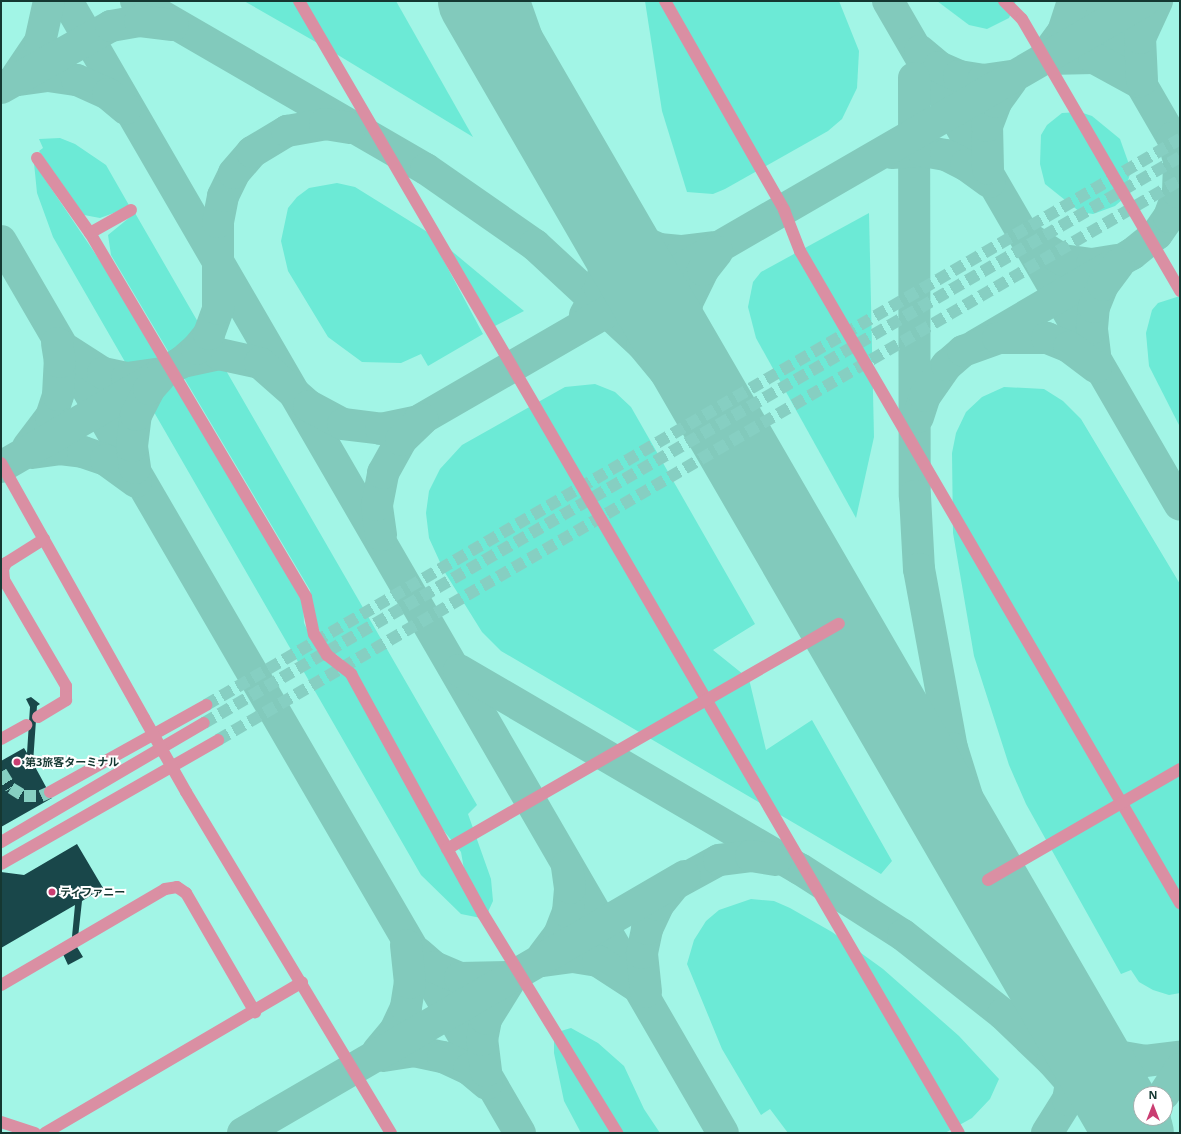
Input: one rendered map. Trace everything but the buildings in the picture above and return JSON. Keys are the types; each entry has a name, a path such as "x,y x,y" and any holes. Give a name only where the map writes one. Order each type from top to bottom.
{"street":[{"path":"299,1 959,1133"},
{"path":"664,1 784,210 800,251 1180,903"},
{"path":"1004,1 1022,19 1180,291"},
{"path":"37,158 90,233 306,597 314,634 327,655 351,674 447,849 617,1133"},
{"path":"90,233 131,210"},
{"path":"1,463 186,792 302,982 391,1133"},
{"path":"38,717 66,700 66,686 4,580 3,569 6,562 44,539"},
{"path":"447,849 706,697 839,624"},
{"path":"50,792 206,705"},
{"path":"1,842 204,723"},
{"path":"1,739 26,724"},
{"path":"1,864 218,740"},
{"path":"988,880 1180,769"},
{"path":"1,985 165,889 176,887 186,894 255,1012"},
{"path":"45,1133 255,1012 302,982"},
{"path":"1,1122 35,1133"}],"green space":[{"path":"244,1 295,1 321,45"},
{"path":"303,1 396,1 473,137 333,52"},
{"path":"645,1 839,1 859,51 857,88 842,119 828,131 725,189 713,194 687,192 662,111"},
{"path":"937,1 1016,1 1009,18 987,29 969,25"},
{"path":"1080,112 1092,116 1120,139 1131,170 1123,199 1115,206 1093,214 1080,212 1045,184 1040,164 1041,135 1047,125 1062,113"},
{"path":"60,138 75,144 106,165 130,207 100,218 84,215 39,151 43,148 39,139"},
{"path":"34,163 136,314 303,601 304,623 318,652 348,678 481,918 461,914 421,875 53,237 37,193"},
{"path":"337,183 355,187 429,233 483,334 428,366 421,354 401,363 362,362 328,337 288,271 281,241 288,208 297,197 309,188"},
{"path":"135,213 477,805 468,814 491,879 493,901 487,914 465,875 461,852 432,816 353,668 328,648 315,622 310,590 111,255 108,235"},
{"path":"869,213 874,437 856,518 756,338 748,307 753,282 761,272"},
{"path":"448,248 524,311 495,326"},
{"path":"1180,296 1180,427 1149,366 1146,333 1152,310 1158,303"},
{"path":"595,384 615,392 631,407 755,624 713,650 749,679 766,750 812,720 892,861 881,874 501,651 482,632 444,571 429,538 426,513 429,491 440,469 462,445 565,387"},
{"path":"1004,387 1044,389 1063,401 1081,419 1180,584 1180,993 1169,995 1153,990 1139,982 1131,970 1121,974 1026,804 1009,765 974,656 953,533 952,453 956,433 966,412 982,397"},
{"path":"751,899 774,901 790,908 832,932 883,969 959,1036 999,1079 990,1099 972,1118 945,1133 788,1133 770,1109 761,1115 722,1049 687,964 694,940 706,921 719,910"},
{"path":"571,1028 598,1043 624,1066 644,1109 660,1133 581,1133 564,1101 554,1053 554,1033"}],"taxiway":[{"path":"17,76 40,42 49,1"},
{"path":"67,1 723,1133"},
{"path":"136,1 426,169 535,245 642,344 718,436 782,525"},
{"path":"467,1 520,74"},
{"path":"514,1 553,112 624,254"},
{"path":"888,1 1180,505"},
{"path":"1046,55 1063,32 1073,1"},
{"path":"1093,1 1180,151"},
{"path":"182,362 219,354 260,363 309,406 343,424 381,429 418,421 1144,1"},
{"path":"1142,80 1140,38 1157,1"},
{"path":"1,88 111,26 140,21 173,25"},
{"path":"920,51 939,67 959,76 983,80 1011,76"},
{"path":"1048,59 1094,58 1138,82"},
{"path":"19,80 48,76 77,80 108,94 126,109"},
{"path":"914,78 915,496 919,569 952,748 980,838 1015,927"},
{"path":"988,169 987,126 996,102 1012,80"},
{"path":"1,467 182,362 197,349 209,334 218,309 218,222 223,196 234,173 252,152 287,131 325,124 350,128"},
{"path":"976,345 1132,254 1157,234 1169,217 1178,192 1179,161 1173,138"},
{"path":"892,153 923,151 946,155 966,165 989,182"},
{"path":"607,219 637,239 659,249 683,251 714,247"},
{"path":"585,315 600,288 605,267 601,222"},
{"path":"1027,237 1063,260 1092,264 1117,260"},
{"path":"1,241 520,1133"},
{"path":"691,369 684,332 687,303 703,270 717,252"},
{"path":"1095,354 1092,328 1094,307 1103,285 1119,264"},
{"path":"918,417 925,396 947,365 963,351 998,338 1047,338 1069,347 1096,367"},
{"path":"28,447 51,417 58,395 60,362 57,343"},
{"path":"67,350 103,373 127,378 157,374"},
{"path":"135,468 132,446 136,415 149,389 159,378"},
{"path":"381,535 377,505 383,473 401,440 423,419"},
{"path":"32,453 60,449 83,452 106,460 136,482"},
{"path":"459,670 800,869 903,935 1003,1014 1052,1061 1116,1133"},
{"path":"646,992 642,953 647,929 658,905 675,884 719,860 751,856 776,860"},
{"path":"543,956 559,935 568,912 570,888 567,866"},
{"path":"243,1133 685,876"},
{"path":"378,1051 395,1031 406,1007 410,983 406,945"},
{"path":"418,953 434,967 460,978 507,977"},
{"path":"543,961 573,957 598,961 635,985"},
{"path":"486,1071 482,1040 486,1019 509,982"},
{"path":"1056,998 1076,1027 1094,1045 1117,1056 1145,1061 1180,1057"},
{"path":"383,1056 414,1051 443,1057 469,1069 487,1084"},
{"path":"1047,1133 1068,1100 1074,1065"},
{"path":"1169,1086 1180,1069"},
{"path":"1153,1133 1154,1126"}],"runway":[{"path":"478,1 1134,1133"}],"tunnel":[{"path":"206,705 1180,139"},
{"path":"204,723 1180,157"},
{"path":"218,740 1180,180"},
{"path":"1,772 11,788 24,796 41,796 50,792"}],"place":[{"name":"第3旅客ターミナル","path":"17,762"},
{"name":"ティファニー","path":"52,892"}]}
